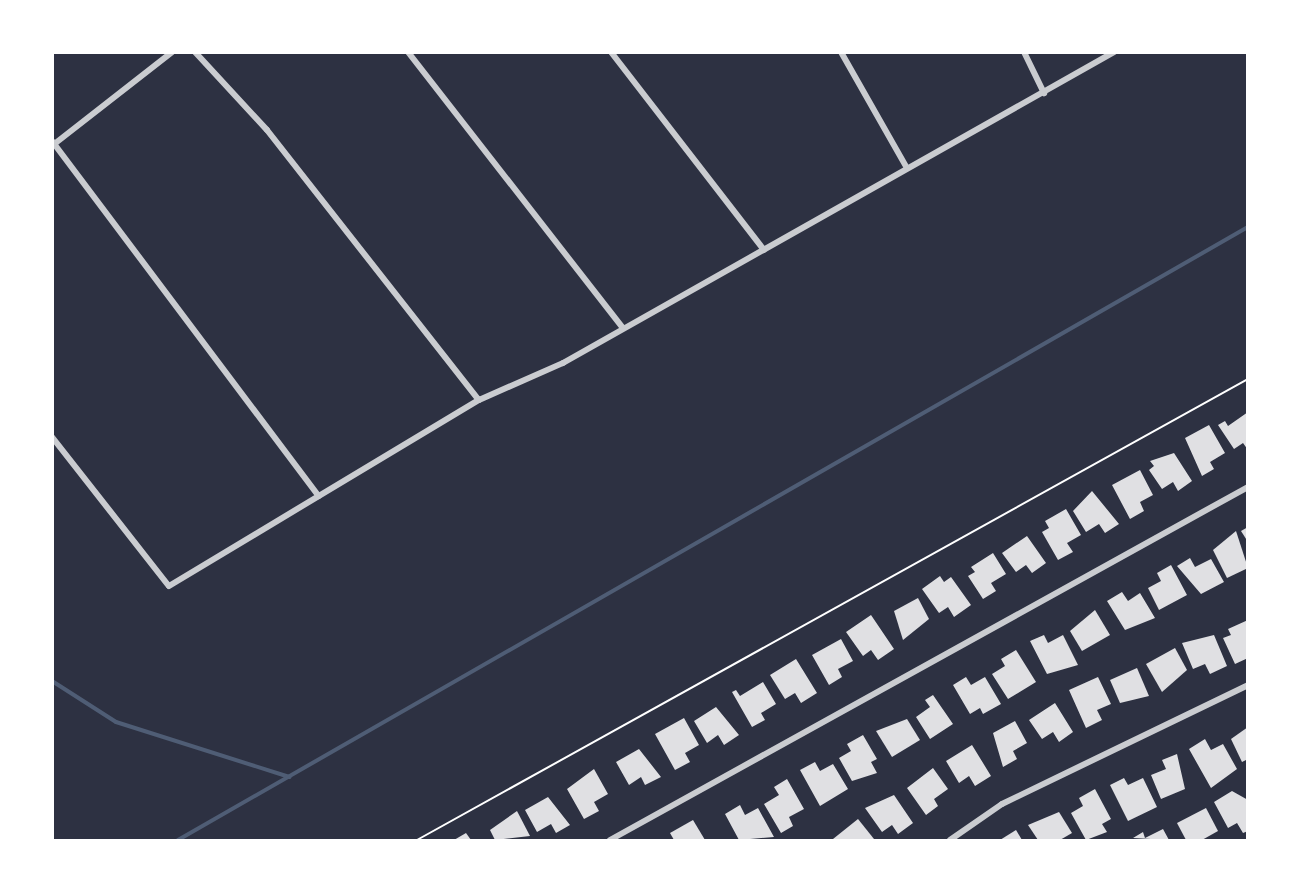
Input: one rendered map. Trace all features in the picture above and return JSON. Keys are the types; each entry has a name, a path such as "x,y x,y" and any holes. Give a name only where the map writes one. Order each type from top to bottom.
{"street":[{"path":"172,52 53,143 319,496"},
{"path":"195,52 267,130 479,400"},
{"path":"408,52 623,328"},
{"path":"611,52 764,250"},
{"path":"841,52 907,168"},
{"path":"1024,52 1044,93"},
{"path":"52,437 170,586 479,400 563,363 1114,52"},
{"path":"610,840 619,838 1248,487"},
{"path":"950,840 1002,804 1248,686"}],"path":[{"path":"417,840 1248,379"}],"building":[{"path":"1248,412 1248,450 1243,443 1234,449 1218,425 1225,421 1228,426"},
{"path":"1209,425 1225,453 1210,462 1214,469 1202,476 1185,438"},
{"path":"1174,453 1192,481 1178,491 1173,482 1162,489 1149,470 1154,466 1150,461"},
{"path":"1140,470 1153,495 1140,502 1144,511 1130,519 1112,485"},
{"path":"1092,491 1119,524 1105,533 1099,524 1086,532 1073,511"},
{"path":"1066,509 1081,535 1067,543 1073,552 1058,560 1042,532 1049,528 1045,521"},
{"path":"1248,527 1248,542 1241,531"},
{"path":"1236,531 1248,568 1227,578 1213,550"},
{"path":"1027,536 1046,563 1032,573 1026,565 1016,572 1002,553"},
{"path":"993,553 1006,574 991,583 996,591 983,599 968,576 975,572 971,567"},
{"path":"1190,558 1195,567 1211,559 1224,582 1201,594 1177,566"},
{"path":"1171,565 1187,595 1159,610 1148,588 1161,581 1157,573"},
{"path":"940,576 944,582 951,577 971,605 954,617 948,607 939,613 922,589"},
{"path":"1122,592 1128,601 1140,593 1155,618 1125,630 1107,601"},
{"path":"918,598 929,619 903,640 894,611"},
{"path":"1095,610 1110,635 1082,651 1070,631"},
{"path":"871,615 894,649 878,660 871,650 863,656 846,632"},
{"path":"1248,620 1248,658 1235,664 1223,638 1231,635 1228,629"},
{"path":"1044,635 1048,643 1063,635 1078,665 1047,674 1030,641"},
{"path":"1214,635 1227,666 1210,674 1205,664 1193,669 1182,643"},
{"path":"841,639 853,661 838,669 842,677 829,685 812,655"},
{"path":"1175,648 1187,670 1162,692 1146,664"},
{"path":"1016,650 1036,682 1008,699 992,674 1005,666 1001,659"},
{"path":"796,659 817,693 801,703 795,693 785,699 770,675"},
{"path":"1137,668 1149,696 1120,703 1110,680"},
{"path":"966,677 971,685 985,677 1001,704 983,714 980,708 970,714 953,685"},
{"path":"1098,677 1111,704 1097,710 1102,720 1086,728 1069,690"},
{"path":"763,682 776,704 761,713 765,720 752,727 732,692 736,690 740,696"},
{"path":"933,695 953,724 930,739 916,717 930,707 925,700"},
{"path":"1055,703 1073,732 1059,742 1053,732 1042,739 1029,720"},
{"path":"716,707 739,735 724,745 718,735 707,743 694,721"},
{"path":"684,718 699,745 685,753 690,762 675,770 655,734"},
{"path":"907,719 920,740 892,757 876,731"},
{"path":"1015,721 1027,743 1013,751 1017,759 1003,767 993,733"},
{"path":"1248,727 1248,759 1242,762 1231,739"},
{"path":"863,735 877,759 871,762 877,773 852,781 839,758 851,751 847,744"},
{"path":"1205,739 1211,750 1223,744 1237,769 1211,788 1189,749"},
{"path":"972,745 991,776 975,786 969,776 959,783 946,761"},
{"path":"639,749 661,777 645,785 641,777 629,785 616,762"},
{"path":"1177,754 1185,789 1161,799 1151,775 1166,769 1162,760"},
{"path":"815,762 820,771 833,764 848,789 820,806 800,770"},
{"path":"933,768 948,789 934,799 938,806 926,815 907,788"},
{"path":"594,769 608,794 594,802 599,811 584,819 567,789"},
{"path":"1124,778 1128,785 1143,778 1157,807 1128,821 1110,785"},
{"path":"787,779 804,809 789,817 793,826 781,833 764,804 779,795 774,787"},
{"path":"1095,789 1111,819 1102,824 1107,832 1086,840 1071,813 1083,806 1079,798"},
{"path":"1232,791 1248,800 1248,831 1243,833 1237,823 1228,828 1214,802"},
{"path":"894,795 913,823 898,834 892,825 882,832 865,808"},
{"path":"548,797 570,825 556,833 551,824 537,832 525,810"},
{"path":"740,805 745,815 758,808 774,837 739,840 725,814"},
{"path":"1206,808 1218,831 1202,840 1186,840 1177,823"},
{"path":"517,811 530,836 495,840 490,830"},
{"path":"1059,812 1072,833 1060,840 1038,840 1028,825"},
{"path":"858,819 874,839 833,839"},
{"path":"693,820 705,840 674,840 670,833"},
{"path":"1163,829 1169,840 1133,838 1143,832 1145,838"},
{"path":"1016,830 1022,840 1000,840"},
{"path":"466,833 471,840 454,840"}],"waterway":[{"path":"178,840 1248,227"},
{"path":"52,681 116,722 289,777"}]}
